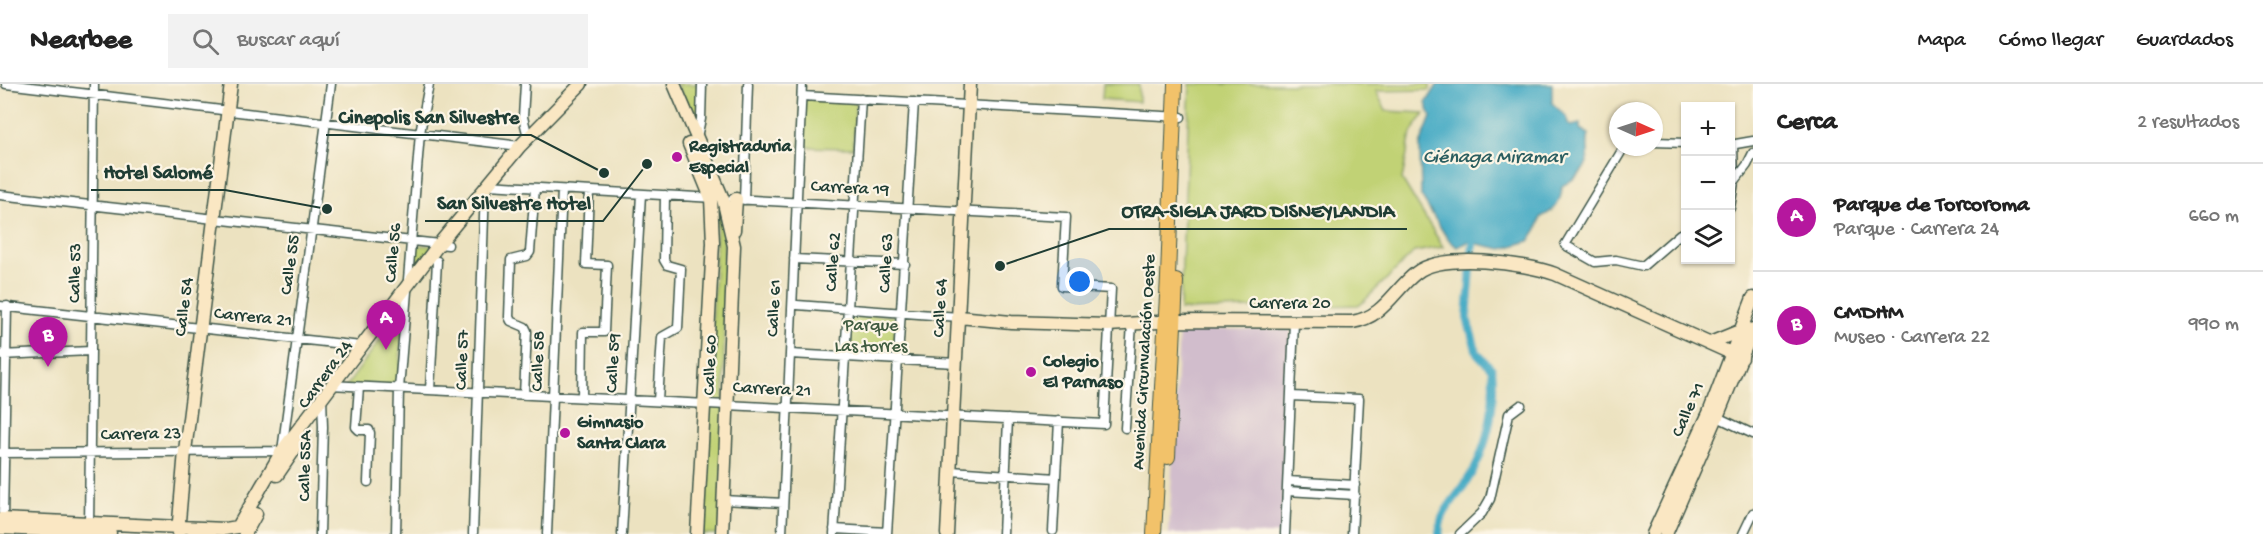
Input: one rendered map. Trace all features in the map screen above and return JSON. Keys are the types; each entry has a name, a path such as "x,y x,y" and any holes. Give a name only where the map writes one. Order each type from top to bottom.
{"main road":[{"name":"Avenida Circunvalación Oeste","path":"1164,534 1177,117 1175,84"},
{"name":"Avenida Circunvalación Oeste","path":"1177,117 1182,84"},
{"name":"Avenida Circunvalación Oeste","path":"1154,534 1170,321"}],"street":[{"path":"6,84 227,109 326,123 524,141 525,84"},
{"name":"Calle 53","path":"89,530 94,84"},
{"name":"Calle 54","path":"178,531 185,451 231,84"},
{"name":"Calle 55","path":"282,451 331,84"},
{"name":"Calle 56","path":"396,534 399,389 420,133 429,84"},
{"name":"Carrera 24","path":"489,189 524,141 581,84"},
{"name":"Carrera 24","path":"242,532 360,346 489,189 550,123 592,84"},
{"path":"666,84 717,198"},
{"path":"674,84 717,198"},
{"path":"696,140 701,118 702,84"},
{"path":"734,246 740,200 748,84"},
{"name":"Calle 61","path":"782,534 802,84"},
{"name":"Calle 64","path":"948,534 970,84"},
{"path":"802,96 1177,117"},
{"name":"Calle 62","path":"834,531 861,99"},
{"name":"Calle 63","path":"887,533 914,102"},
{"path":"687,118 695,120 701,118"},
{"path":"1735,144 1753,141"},
{"path":"1663,142 1681,143"},
{"path":"1735,181 1753,153"},
{"path":"1619,156 1565,245 1594,262 1616,260 1643,266 1681,234"},
{"path":"524,395 527,331 525,327 511,321 509,317 511,260 527,256 530,252 535,188"},
{"name":"Carrera 19","path":"489,189 535,188 1066,217 1062,286 1111,289 1108,325"},
{"name":"Calle 57","path":"473,534 489,189"},
{"name":"Calle 58","path":"547,534 555,396 562,190"},
{"path":"582,397 583,332 604,332 607,265 586,264 589,191"},
{"name":"Calle 59","path":"622,534 641,194"},
{"path":"0,195 443,244"},
{"path":"658,401 662,337 678,328 681,268 668,265 664,260 665,195"},
{"name":"Calle 60","path":"717,198 734,246 722,534"},
{"name":"Calle 60","path":"697,534 717,198"},
{"name":"Carrera 24","path":"334,386 437,261 443,244"},
{"path":"794,259 905,264"},
{"path":"430,390 437,261"},
{"name":"Carrera 20","path":"797,305 1011,322 1108,325 1170,321 1352,322 1365,320 1377,313 1418,271 1431,265 1455,262 1514,264 1536,267 1555,274 1737,356"},
{"name":"Calle 71","path":"1666,534 1747,329 1753,298"},
{"path":"4,306 1,522 21,528 178,531 225,529 242,532"},
{"name":"Carrera 21","path":"4,306 360,346"},
{"path":"1285,534 1294,322"},
{"path":"1125,428 1132,324"},
{"name":"Carrera 21","path":"334,386 1104,424 1108,325"},
{"path":"1710,343 1747,329"},
{"path":"2,354 91,351"},
{"path":"790,354 898,362 956,363"},
{"path":"359,387 356,427 359,430 369,430 370,433 368,482"},
{"path":"1291,396 1359,399 1353,534"},
{"name":"Carrera 24","path":"242,532 282,451 323,404"},
{"name":"Calle 55A","path":"320,534 323,404"},
{"path":"1460,534 1482,513 1490,499 1509,414 1521,405"},
{"path":"1713,415 1753,434"},
{"name":"Calle 71","path":"1653,534 1713,415"},
{"path":"1003,534 1008,419"},
{"path":"1053,531 1059,421"},
{"name":"Carrera 23","path":"2,453 282,451"},
{"path":"951,471 1056,478"},
{"path":"1288,481 1355,485"},
{"path":"1287,491 1355,495"},
{"path":"723,500 783,503"},
{"path":"1743,534 1753,513"},
{"path":"89,530 143,534"},
{"path":"834,531 887,533"}],"shaded area":[{"path":"1291,329 1281,534 1169,534 1179,330"}],"green space":[{"path":"677,84 702,84 699,117 693,117"},
{"path":"1103,84 1139,84 1139,102 1102,99"},
{"path":"1190,84 1430,84 1430,90 1376,91 1386,111 1425,113 1411,133 1402,179 1443,247 1414,252 1360,305 1180,310"},
{"path":"802,98 856,101 853,148 799,147"},
{"path":"718,205 724,231 724,404 720,534 702,534"},
{"path":"413,245 434,246 411,273"},
{"path":"401,311 400,391 345,388"},
{"name":"Parque Las torres","path":"848,314 896,316 894,359 847,357"}],"water":[{"name":"Ciénaga Miramar","path":"1438,84 1552,84 1552,103 1567,117 1568,124 1571,126 1580,124 1580,129 1589,134 1588,158 1582,172 1562,186 1557,205 1541,217 1529,241 1502,249 1468,242 1457,247 1447,238 1421,196 1420,145 1431,117 1426,103"}],"waterway":[{"path":"1439,534 1445,511 1467,481 1480,456 1489,427 1493,398 1492,369 1477,353 1467,318 1473,243"}],"place":[{"name":"Registraduria Especial","path":"677,157"},
{"name":"San Silvestre Hotel","path":"647,164"},
{"name":"Cinepolis San Silvestre","path":"604,173"},
{"name":"Hotel Salomé","path":"327,209"},
{"name":"OTRA-SIGLA JARD DISNEYLANDIA","path":"1000,266"},
{"name":"Parque de Torcoroma","path":"386,350"},
{"name":"CMDHM","path":"48,367"},
{"name":"Colegio El Parnaso","path":"1031,372"},
{"name":"Gimnasio Santa Clara","path":"565,433"}]}
